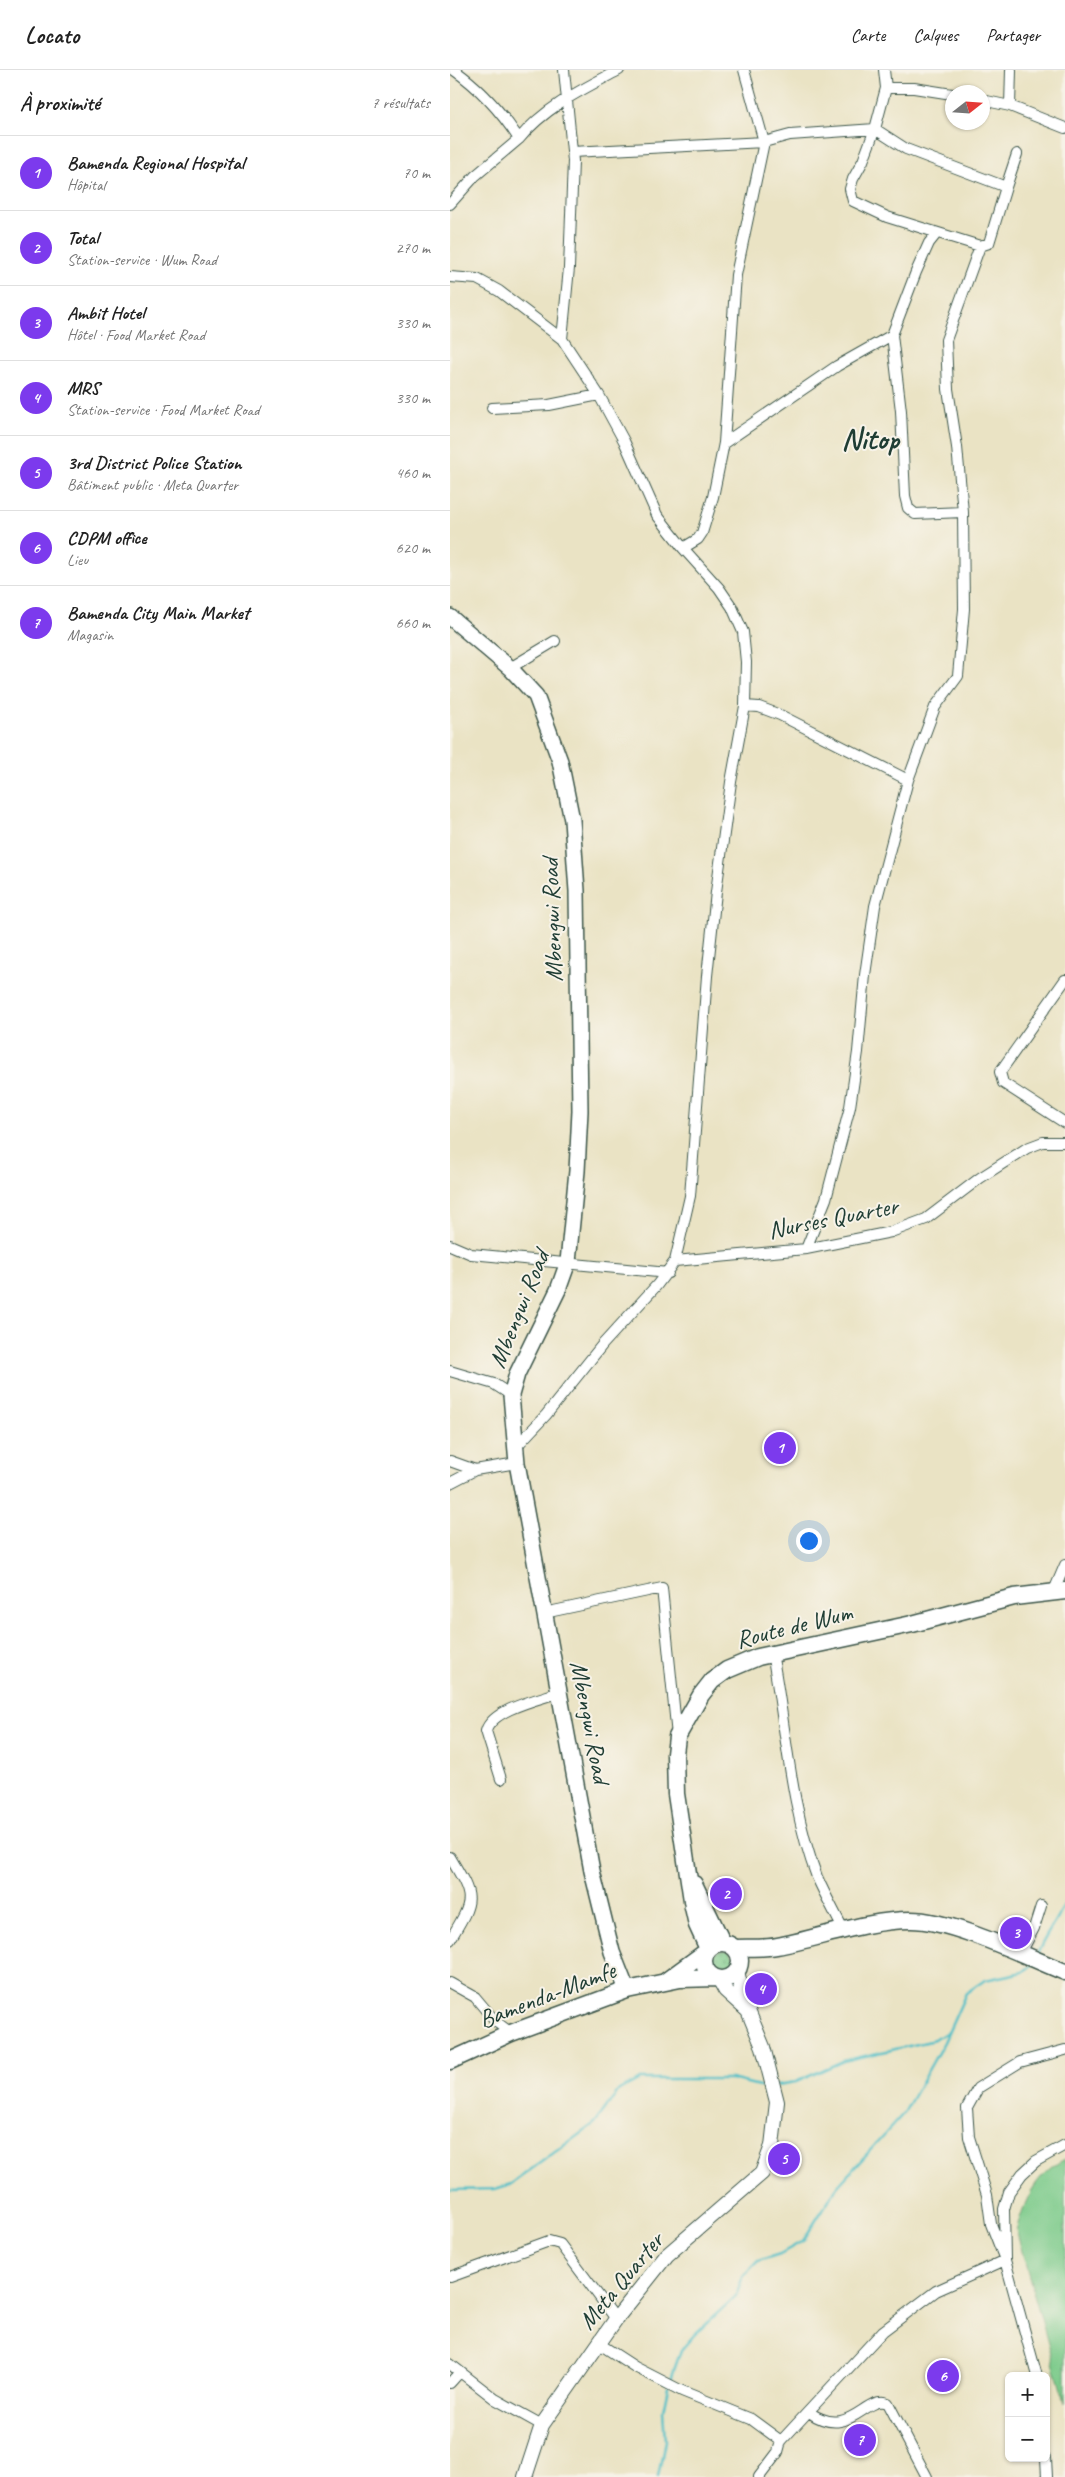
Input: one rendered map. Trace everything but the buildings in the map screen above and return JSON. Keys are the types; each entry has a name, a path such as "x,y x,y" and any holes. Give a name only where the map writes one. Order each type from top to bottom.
{"highway":[{"name":"Route de Wum","path":"718,1948 690,1876 676,1794 675,1754 677,1737 712,1681 727,1670 772,1653 912,1624 1014,1597 1059,1592"},
{"path":"775,1947 718,1948 704,1964 706,1970 718,1978 729,1978 751,1958 775,1947 888,1922 911,1920 934,1922 1065,1972"},
{"path":"718,1948 740,1958 738,1970"},
{"name":"Bamenda-Mamfe","path":"665,1981 718,1948"},
{"name":"Bamenda-Mamfe","path":"450,2061 510,2033 627,1990 665,1981 718,1978"}],"main road":[{"name":"Mbengwi Road","path":"450,617 510,668 536,696 560,761 572,820 577,891 580,1112 568,1262 558,1290 517,1374 511,1394 516,1455 592,1871 612,1952 627,1990"},
{"path":"738,1970 748,2010"},
{"path":"718,1978 725,1990 748,2010"},
{"name":"Meta Quarter","path":"525,2477 542,2425 616,2319 667,2255 762,2173 772,2146 777,2102 763,2046 748,2010"}],"street":[{"path":"454,70 473,83 519,139"},
{"path":"562,339 570,250 572,152 564,70"},
{"path":"450,204 475,176 519,139 530,126 568,97 619,70"},
{"path":"683,548 698,539 702,533 713,497 724,443 736,275 764,142 744,70"},
{"path":"884,70 886,88 875,129 850,189 853,200 887,217 980,246 988,243 1017,154"},
{"path":"1010,106 1011,70"},
{"path":"886,88 914,88 945,93"},
{"path":"990,102 1010,106 1065,128"},
{"path":"572,152 764,142 790,135 875,129 906,149 1006,187"},
{"path":"937,233 929,243 916,272 892,335 901,411 905,496 908,508 915,514 922,516 963,512"},
{"path":"806,1249 818,1224 829,1190 850,1107 875,906 908,780 935,707 958,676 964,609 963,512 958,447 948,388 946,340 980,246"},
{"path":"450,277 477,279 499,291 562,339 599,395 624,441 657,514 683,548 719,588 732,607 742,632 746,662 745,706 731,782 707,976 690,1196 675,1261 668,1272 630,1311 516,1455 475,1470 450,1483"},
{"path":"724,443 837,366 892,335"},
{"path":"492,408 549,405 599,395"},
{"path":"510,668 555,641"},
{"path":"745,706 759,707 780,715 908,780"},
{"path":"1065,980 1000,1072 1003,1082 1065,1123"},
{"name":"Nurses Quarter","path":"675,1261 806,1249 891,1232 926,1219 980,1178 1027,1148 1043,1142 1065,1142"},
{"path":"450,1245 472,1254 668,1272"},
{"path":"450,1371 494,1384 511,1394"},
{"path":"450,1461 475,1470"},
{"path":"1059,1592 1065,1565"},
{"path":"544,1613 662,1588 677,1737"},
{"path":"772,1653 806,1843 818,1877 844,1931"},
{"path":"501,1779 486,1731 488,1724 504,1711 560,1692"},
{"path":"450,1857 464,1878 470,1897 467,1911 450,1940"},
{"path":"1031,1958 1034,1928 1041,1906"},
{"path":"450,1983 475,1997 495,2021 510,2033"},
{"path":"1036,2372 1005,2260 991,2224 987,2195 970,2137 967,2108 978,2088 1020,2062 1065,2050"},
{"path":"1005,2260 1004,2209 1009,2192 1036,2161 1065,2145"},
{"path":"450,2276 549,2241 556,2242 560,2244 616,2319"},
{"path":"759,2477 778,2452 781,2441 883,2331 936,2291 1005,2260"},
{"path":"598,2343 636,2367 682,2391 751,2419 781,2441"},
{"path":"450,2364 494,2399 542,2425"},
{"path":"450,2383 459,2373"},
{"path":"809,2412 821,2421 837,2422 876,2403 888,2403 927,2477"},
{"path":"1046,2462 1047,2477"}],"green space":[{"path":"723,1950 731,1953 734,1961 731,1969 723,1972 715,1969 712,1961 715,1953"},
{"path":"1065,2159 1065,2404 1016,2230 1028,2198 1039,2180 1054,2165"}],"waterway":[{"path":"1037,1955 1065,1903"},
{"path":"670,2382 681,2350 695,2334 736,2296 743,2276 758,2261 780,2254 803,2241 837,2187 904,2113 944,2042 966,1993 985,1980 1023,1972 1033,1964"},
{"path":"777,2085 796,2082 843,2061 935,2040 947,2032"},
{"path":"450,2190 495,2189 511,2184 595,2123 619,2090 640,2079 731,2079 763,2087 769,2086"},
{"path":"658,2477 665,2441 663,2411 668,2387"}],"place":[{"name":"Bamenda Regional Hospital","path":"780,1448"},
{"name":"Total","path":"726,1894"},
{"name":"Ambit Hotel","path":"1016,1933"},
{"name":"MRS","path":"761,1989"},
{"name":"3rd District Police Station","path":"784,2159"},
{"name":"CDPM office","path":"943,2376"},
{"name":"Bamenda City Main Market","path":"860,2440"}],"district":[{"name":"Nitop","path":"870,439"}]}
